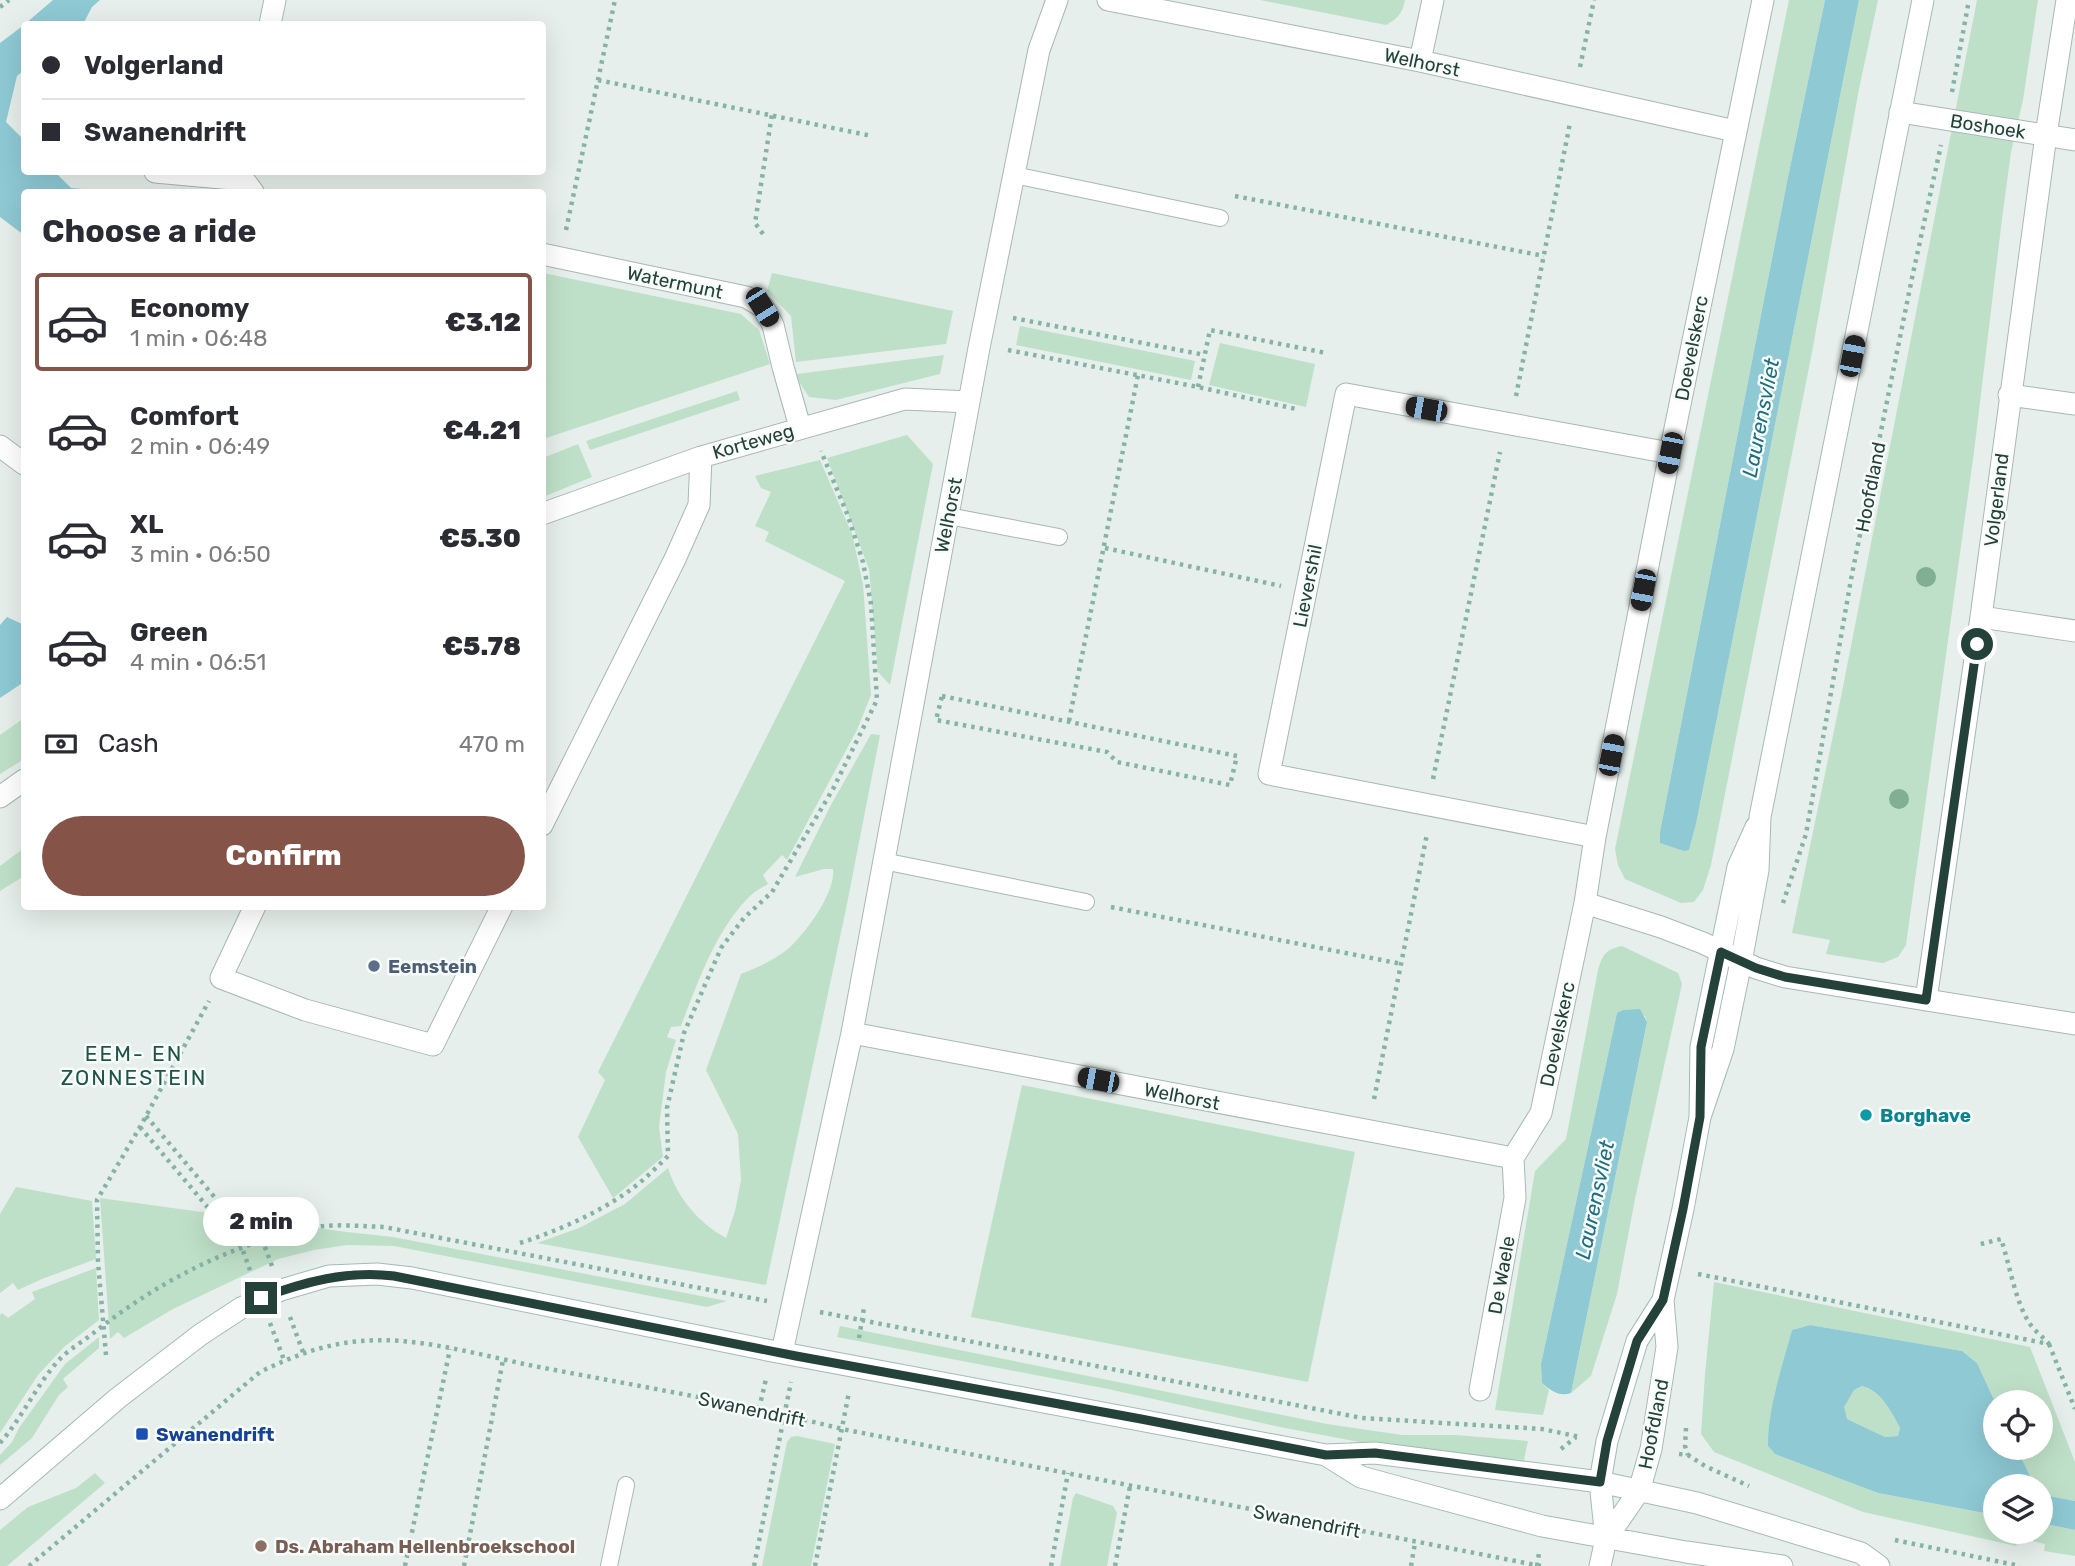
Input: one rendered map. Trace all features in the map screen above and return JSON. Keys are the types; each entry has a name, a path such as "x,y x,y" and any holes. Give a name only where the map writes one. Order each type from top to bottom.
{"street":[{"path":"271,21 275,0"},
{"name":"Welhorst","path":"782,1352 852,1033 947,516 1039,50 1057,0"},
{"name":"Welhorst","path":"1108,0 1420,61 1735,131"},
{"path":"1420,61 1433,0"},
{"name":"Doevelskerc","path":"1513,1158 1541,1113 1585,903 1595,837 1670,453 1763,0"},
{"name":"Hoofdland","path":"1606,1539 1639,1491 1651,1449 1667,1347 1663,1300 1700,1117 1723,1049 1741,961 1758,870 1760,817 1923,0"},
{"name":"Volgerland","path":"1926,1000 2009,395 2067,0"},
{"name":"Boshoek","path":"1900,112 2075,140"},
{"path":"186,175 247,181"},
{"name":"Watermunt","path":"551,256 747,297 762,307 773,325 783,367 806,426"},
{"name":"Lievershil","path":"1595,837 1269,774 1346,394 1670,453"},
{"path":"2009,395 2075,404"},
{"name":"Korteweg","path":"546,513 701,457 905,399 970,402"},
{"path":"0,446 21,462"},
{"path":"546,817 675,559 699,505 701,457"},
{"path":"1980,617 2075,631"},
{"path":"0,797 21,782"},
{"name":"Hoofdland","path":"1700,1117 1701,1047 1738,867 1760,817"},
{"path":"1585,903 1661,927 1785,977 2075,1024"},
{"path":"253,910 222,978 305,1010 433,1045 500,910"},
{"name":"Welhorst","path":"852,1033 1513,1158"},
{"name":"De Waele","path":"1480,1391 1515,1198 1513,1158"},
{"path":"0,1500 118,1398 200,1335 241,1308 281,1290 330,1276 377,1274 1326,1455 1375,1453 1600,1482 1697,1503 1861,1553 1879,1566"},
{"name":"Hoofdland","path":"1600,1566 1606,1539 1600,1482 1607,1441 1637,1341 1663,1300"},
{"path":"1326,1455 1361,1477 1534,1524 1606,1539 1782,1566"}],"lane":[{"path":"1014,175 1220,218"},
{"path":"947,516 1059,537"},
{"path":"883,861 1086,902"},
{"path":"609,1566 626,1485"}],"path":[{"path":"0,7 9,0"},
{"path":"551,256 598,80 615,0"},
{"path":"1580,72 1594,0"},
{"name":"Hoofdland","path":"1779,909 1784,901 1805,834 1855,561 1947,120 1969,0"},
{"path":"598,80 872,136"},
{"path":"763,234 755,223 772,114"},
{"path":"1374,1099 1402,964 1430,805 1571,118"},
{"path":"1220,218 1225,194 1544,256"},
{"path":"986,312 1205,355"},
{"path":"1198,387 1210,330 1326,353"},
{"path":"1007,350 1296,409"},
{"path":"1069,721 1138,375"},
{"path":"520,1243 544,1235 604,1207 628,1192 668,1156 667,1108 684,1033 721,948 744,918 772,892 833,789 877,700 870,604 863,562 848,516 806,426"},
{"path":"1105,548 1306,591"},
{"path":"936,720 1107,752 1117,762 1230,785 1237,756 942,696"},
{"path":"1086,902 1402,964"},
{"path":"106,1355 98,1262 97,1200 222,978"},
{"path":"146,1116 244,1232 263,1242 303,1352"},
{"path":"140,1127 242,1248 284,1360"},
{"path":"1977,1245 2001,1239 2016,1294 2030,1324 2049,1344 2075,1409"},
{"path":"1698,1274 2049,1344"},
{"path":"793,1306 1362,1419 1542,1429 1577,1436"},
{"name":"Swanendrift","path":"29,1566 260,1372 303,1352 361,1341 395,1340 785,1414 842,1429 1541,1566"},
{"path":"405,1566 450,1349"},
{"path":"464,1566 503,1360"},
{"path":"815,1566 851,1385"},
{"path":"754,1566 785,1414"},
{"path":"1051,1566 1068,1474"},
{"path":"1115,1566 1130,1486"},
{"path":"1411,1566 1415,1543"}],"green space":[{"path":"1260,0 1405,0 1399,15 1386,25"},
{"path":"1789,0 1825,0 1660,832 1689,850 1859,0 1878,0 1711,865 1703,890 1694,902 1681,903 1625,879 1618,865 1615,849"},
{"path":"1977,0 2038,0 2023,100 2011,152 1974,452 1906,945 1898,957 1883,963 1826,954 1830,940 1792,933 1843,687"},
{"path":"772,273 953,311 946,344 796,362 791,316 767,291"},
{"path":"546,274 741,314 759,330 770,364 546,438"},
{"path":"1020,326 1195,361 1191,380 1016,345"},
{"path":"1220,343 1315,364 1306,407 1209,385"},
{"path":"944,355 940,374 836,400 809,397 797,379 797,374"},
{"path":"737,391 740,400 590,450 586,441"},
{"path":"907,435 933,464 890,685 878,672 869,569 827,458"},
{"path":"578,444 592,477 546,496 546,457"},
{"path":"820,460 852,534 863,584 871,695 857,730 787,860 782,855 763,875 768,884 751,895 725,928 708,960 681,1026 671,1027 667,1037 676,1040 666,1072 659,1127 663,1157 613,1198 578,1137 605,1080 598,1072 845,581 765,541 769,532 755,526 771,492 761,488 755,476"},
{"path":"21,720 21,761 0,774 0,735"},
{"path":"871,734 880,735 766,1285 537,1243 579,1228 625,1204 668,1168 677,1190 691,1209 707,1225 726,1238 741,1180 738,1134 706,1070 741,974 772,960 789,948 803,933 825,900 833,878 833,869 795,877"},
{"path":"21,850 21,878 0,891 0,866"},
{"path":"1622,946 1678,973 1682,984 1617,1294 1591,1376 1571,1393 1647,1022 1645,1016 1617,1013 1541,1364 1542,1383 1549,1390 1543,1415 1495,1410 1535,1171 1566,1139 1598,970 1606,954"},
{"path":"1022,1085 1355,1152 1308,1382 971,1317"},
{"path":"16,1187 92,1201 96,1259 18,1290 13,1283 0,1293 0,1214"},
{"path":"100,1198 393,1237 727,1301 707,1307 394,1246 347,1245 278,1259 173,1309 124,1338 118,1332 110,1339"},
{"path":"96,1268 99,1320 64,1347 38,1375 0,1433 0,1315 2,1313 8,1318 35,1299 32,1292"},
{"path":"1714,1282 2030,1347 2047,1390 1989,1390 1977,1363 1962,1351 1810,1325 1792,1330 1775,1392 1768,1446 1775,1454 1878,1493 1983,1513 1983,1539 1863,1512 1714,1452 1701,1434"},
{"path":"840,1326 1327,1424 1402,1435 1455,1435 1528,1441 1524,1460 1375,1445 1108,1389 837,1337"},
{"path":"99,1337 99,1348 63,1379 68,1387 59,1395 32,1438 0,1465 0,1455 12,1442 65,1364"},
{"path":"1862,1386 1875,1392 1885,1403 1900,1428 1898,1436 1885,1437 1847,1419 1843,1407 1854,1390"},
{"path":"2053,1406 2075,1462 2075,1501 2053,1497 2053,1474 2029,1474 2022,1460 2053,1460"},
{"path":"791,1437 835,1444 811,1566 762,1566 787,1442"},
{"path":"95,1473 105,1483 7,1566 0,1566 0,1530 28,1507 76,1488"},
{"path":"1076,1493 1113,1506 1117,1513 1107,1566 1060,1566"},
{"path":"2053,1525 2075,1530 2075,1556 2044,1551 2045,1544 2053,1544"}],"water":[{"path":"53,0 100,0 92,7 85,21 28,21"},
{"name":"Laurensvliet","path":"1825,0 1859,0 1696,824 1689,850 1684,851 1660,843 1660,832"},
{"path":"21,27 21,73 17,76 6,122 21,137 21,175 58,175 71,188 82,189 21,189 21,233 0,217 0,43"},
{"path":"7,617 21,624 21,684 0,698 0,625"},
{"name":"Laurensvliet","path":"1640,1009 1647,1022 1571,1393 1559,1394 1542,1383 1541,1364 1617,1013"},
{"path":"1810,1325 1962,1351 1977,1363 1989,1390 1983,1390 1983,1460 2022,1460 2029,1474 1983,1474 1983,1513 1878,1493 1775,1454 1768,1446 1776,1387 1792,1330","holes":["1862,1386 1874,1392 1889,1409 1900,1428 1898,1436 1885,1437 1847,1419 1844,1407 1854,1390"]},
{"path":"2053,1497 2075,1501 2075,1530 2053,1525"}],"place":[{"name":"Eemstein","path":"374,966"},
{"name":"Borghave","path":"1866,1115"},
{"name":"Swanendrift","path":"142,1434"},
{"name":"Ds. Abraham Hellenbroekschool","path":"261,1546"}],"district":[{"name":"EEM- EN ZONNESTEIN","path":"134,1066"}],"route":[{"path":"261,1298 330,1276 377,1274 412,1278 796,1356 1326,1455 1375,1453 1600,1482 1607,1441 1637,1341 1663,1300 1700,1117 1701,1047 1721,952 1756,968 1785,977 1926,1000 1977,644"}]}
